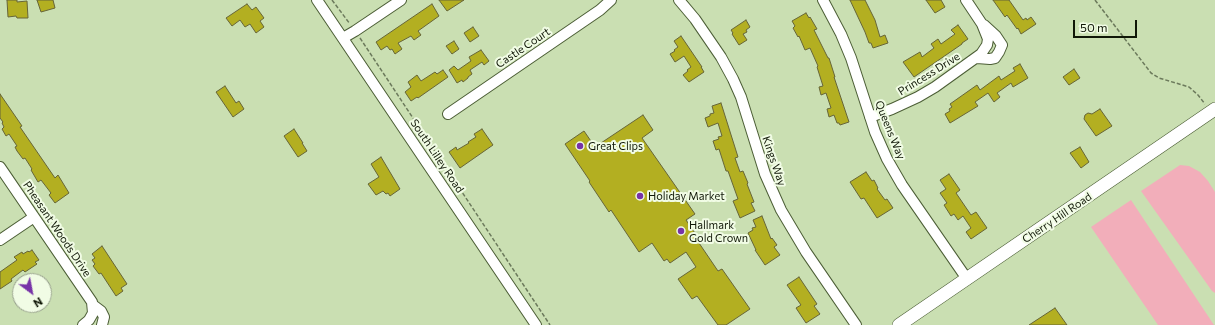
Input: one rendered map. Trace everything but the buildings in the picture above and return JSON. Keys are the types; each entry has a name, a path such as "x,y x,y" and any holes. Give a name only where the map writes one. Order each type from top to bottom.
{"main road":[{"name":"Cherry Hill Road","path":"899,325 1213,111"}],"street":[{"name":"South Lilley Road","path":"317,0 536,325"},
{"path":"343,38 400,0"},
{"name":"Castle Court","path":"448,114 600,10 611,0"},
{"name":"Kings Way","path":"679,0 695,19 721,57 733,79 741,97 765,174 781,210 806,252 856,325"},
{"name":"Queens Way","path":"823,0 841,34 851,58 870,117 881,146 894,172 967,280"},
{"name":"Princess Drive","path":"870,117 918,97 978,58 984,51 988,39 982,24 966,0"},
{"name":"Princess Drive","path":"978,58 995,58 1002,45 996,36 982,24"},
{"name":"Pheasant Woods Drive","path":"0,167 93,305 102,311 104,316 102,325"},
{"path":"0,240 34,216"},
{"path":"83,325 89,320 93,313 93,305"}],"path":[{"path":"332,0 355,31 550,325"},
{"path":"1095,0 1151,73 1159,78 1189,87 1213,111"}],"shaded area":[{"path":"1180,165 1189,166 1200,172 1215,192 1215,293 1212,291 1141,191"},
{"path":"1131,200 1214,325 1158,325 1091,227"}],"place":[{"name":"Great Clips","path":"580,146"},
{"name":"Holiday Market","path":"640,196"},
{"name":"Hallmark Gold Crown","path":"681,231"}]}
